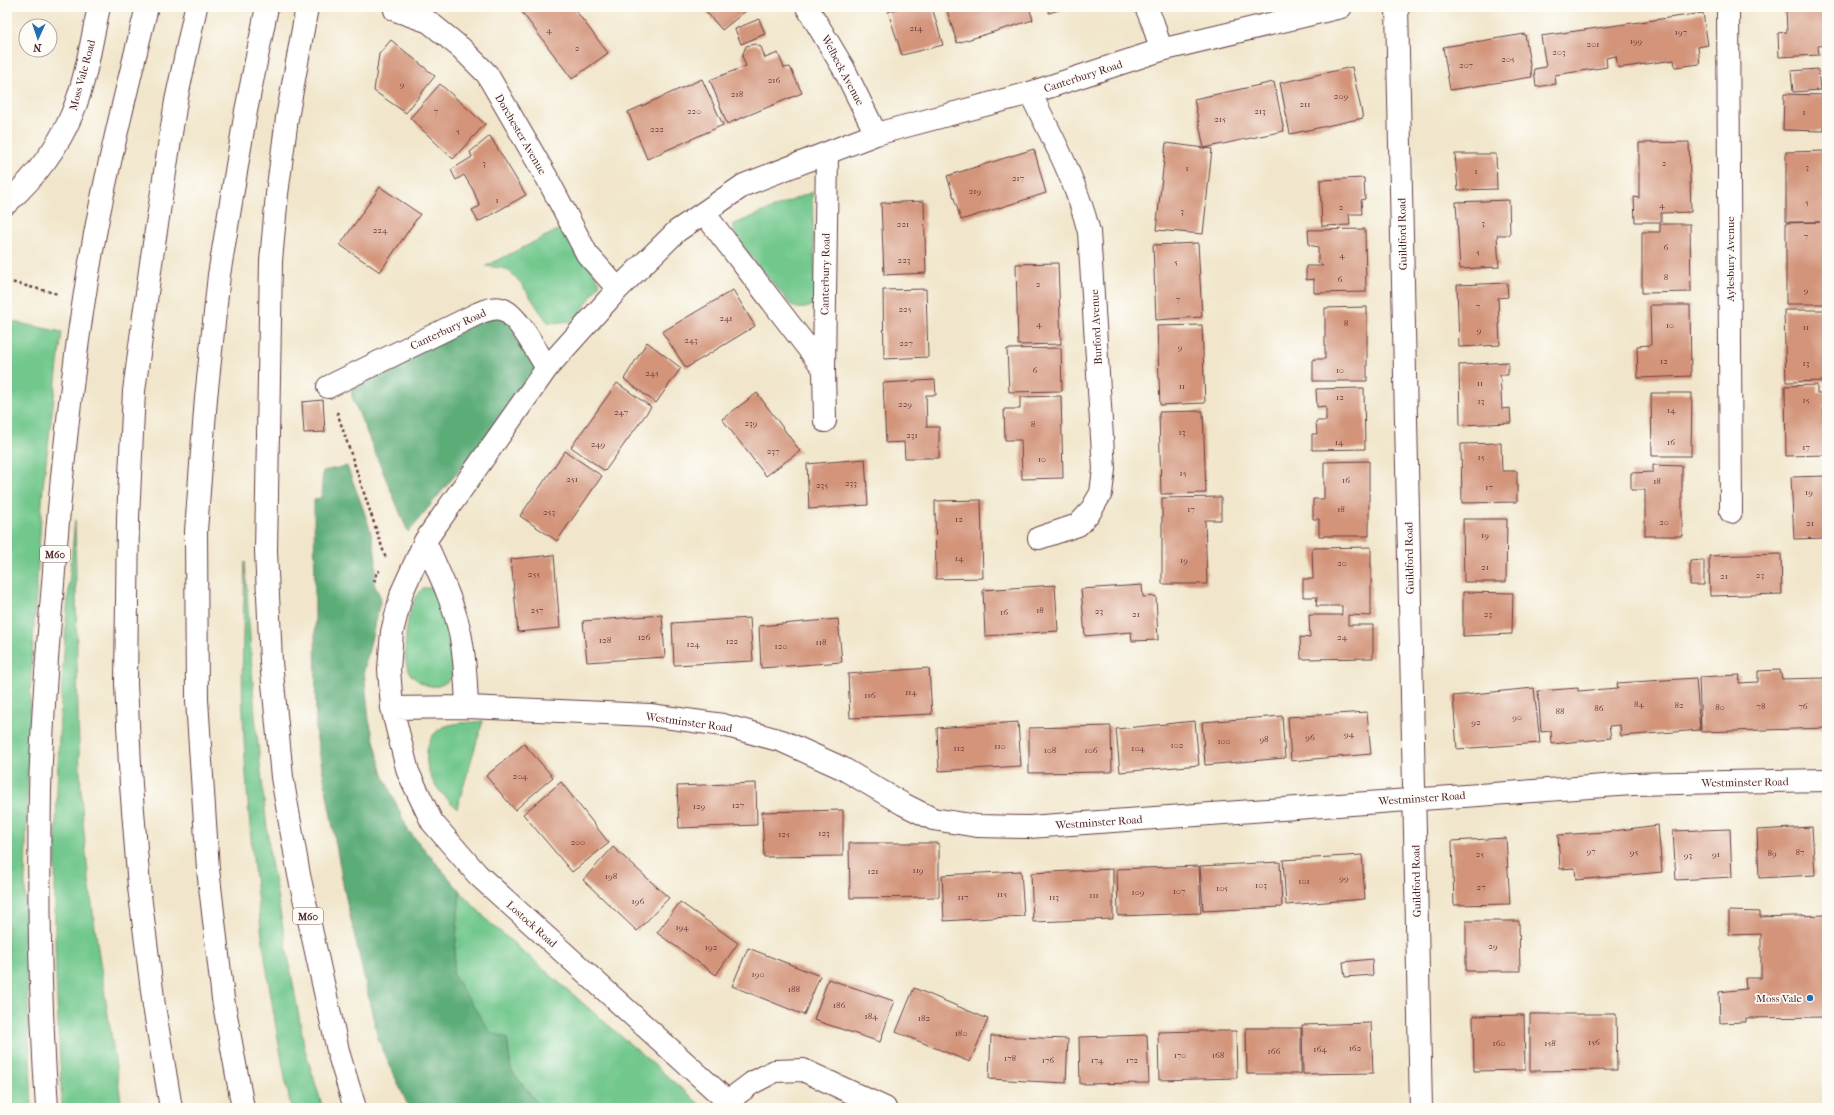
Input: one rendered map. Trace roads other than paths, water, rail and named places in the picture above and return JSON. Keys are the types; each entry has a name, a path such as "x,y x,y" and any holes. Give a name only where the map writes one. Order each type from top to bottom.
{"main road":[{"name":"Moss Vale Road","path":"7,203 23,188 40,168 58,140 72,114 99,7"},
{"name":"M60","path":"47,1108 41,1025 39,913 40,788 48,640 60,482 78,341 99,213 147,7"},
{"path":"171,1108 154,1006 139,887 131,785 126,684 128,518 134,391 151,263 176,101 196,7"},
{"path":"243,1108 223,999 208,869 196,700 196,531 206,398 219,275 243,126 267,7"},
{"name":"M60","path":"307,7 287,118 277,194 271,261 266,551 271,662 282,777 299,875 339,1055 355,1108"},
{"name":"Welbeck Avenue","path":"807,7 844,69 876,134"},
{"path":"1146,7 1154,23 1161,50"},
{"name":"Canterbury Road","path":"392,708 389,670 392,632 402,592 425,541 547,368 618,289 677,231 744,185 782,169 827,154 876,134 1030,93 1161,50 1341,7"},
{"name":"Guildford Road","path":"1398,7 1420,1108"},
{"name":"Aylesbury Avenue","path":"1728,7 1731,512"},
{"name":"Dorchester Avenue","path":"395,10 429,22 461,48 487,74 547,178 587,254 618,289"},
{"name":"Burford Avenue","path":"1030,93 1071,174 1082,203 1089,232 1104,469 1102,493 1090,512 1078,525 1039,538"},
{"name":"Canterbury Road","path":"825,421 824,369 827,154"},
{"path":"704,213 824,369"},
{"name":"Canterbury Road","path":"328,387 479,313 496,308 503,310 514,319 547,368"},
{"path":"425,541 447,590 460,633 465,671 467,707"},
{"name":"Westminster Road","path":"392,708 467,707 650,715 723,725 782,741 842,768 903,804 934,819 977,826 1029,827 1414,798 1632,784 1827,780"},
{"name":"Lostock Road","path":"392,708 408,772 432,822 468,864 484,881 732,1104 752,1083 775,1071 803,1070 885,1108"}],"place":[{"name":"Moss Vale","path":"1810,998"}]}
